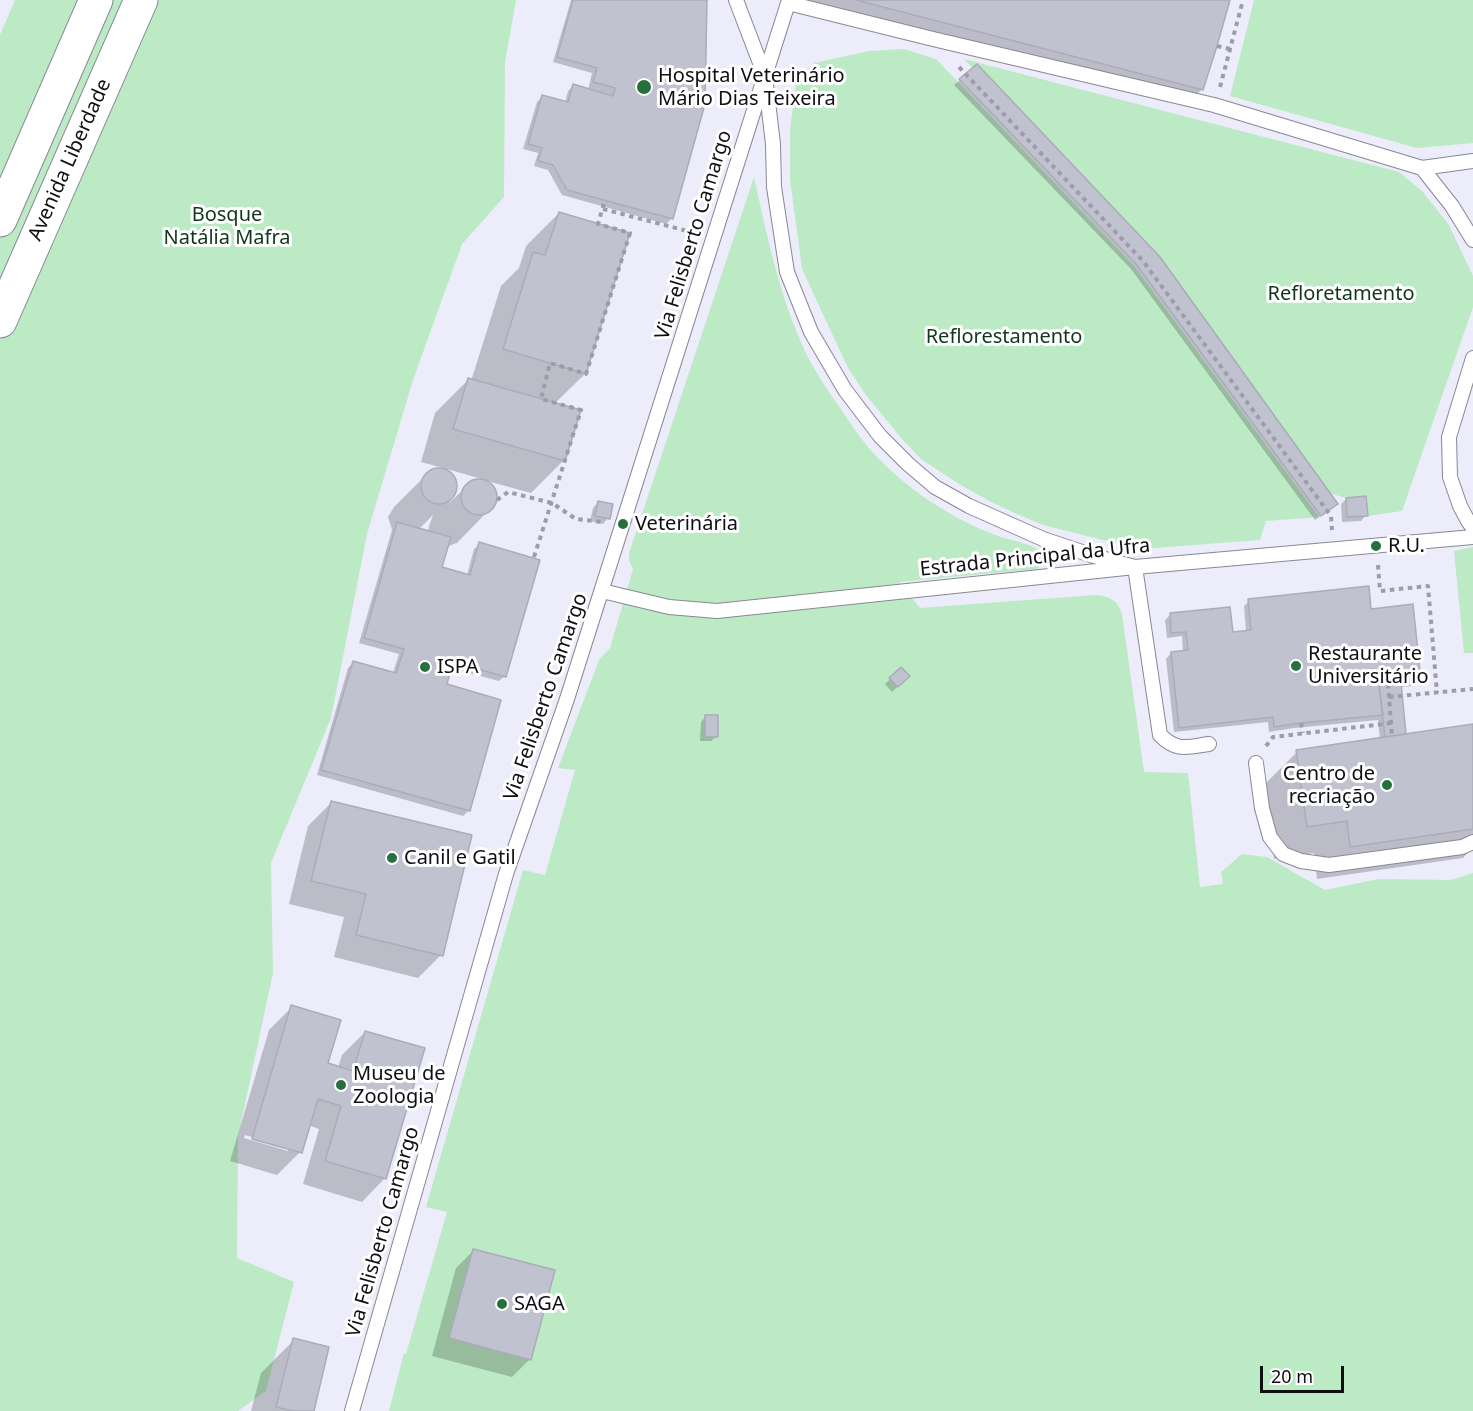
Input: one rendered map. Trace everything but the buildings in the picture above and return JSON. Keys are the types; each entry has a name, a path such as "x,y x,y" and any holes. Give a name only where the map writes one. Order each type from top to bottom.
{"main road":[{"name":"Avenida Liberdade","path":"0,220 96,0"},
{"name":"Avenida Liberdade","path":"0,321 141,0"}],"lane":[{"path":"736,0 765,76 774,187 788,272 811,332 845,390 880,436 935,487 969,506 1043,539 1135,567 1160,735 1170,745 1181,747 1209,744"},
{"path":"788,1 933,39 1214,105 1422,168 1473,161"},
{"name":"Via Felisberto Camargo","path":"352,1411 506,874 602,591 788,1"},
{"path":"1422,168 1452,206 1473,240"},
{"path":"1473,358 1449,437 1450,477 1460,506 1473,528"},
{"name":"Estrada Principal da Ufra","path":"602,591 669,607 717,612 1135,567 1473,537"},
{"path":"1256,762 1262,808 1270,837 1283,854 1301,861 1329,865 1462,847 1473,842"}],"path":[{"path":"1214,105 1243,0"},
{"path":"933,39 1143,261 1331,516 1332,549"},
{"path":"1218,46 1230,49"},
{"path":"534,557 581,410 541,399 550,363 586,374 630,233 598,224 605,200"},
{"path":"603,209 714,238"},
{"path":"496,500 508,492 552,503 576,519 623,524"},
{"path":"1380,591 1428,586 1437,693"},
{"path":"1388,684 1392,736"},
{"path":"1389,698 1473,689"},
{"path":"1301,723 1303,733"},
{"path":"1273,736 1392,723"}],"green space":[{"name":"Bosque Natália Mafra","path":"15,0 516,0 505,62 504,197 462,244 413,380 367,534 331,718 271,863 273,973 238,1137 237,1258 294,1282 266,1391 238,1411 0,1411 0,35"},
{"path":"1254,0 1473,0 1473,143 1417,148 1230,96"},
{"name":"Reflorestamento","path":"904,49 936,59 1134,266 1319,517 1266,521 1260,540 1141,549 1043,525 1017,514 959,484 921,459 902,439 866,395 848,368 802,269 790,179 790,129 797,78 815,63 869,51"},
{"name":"Refloretamento","path":"964,59 1399,172 1422,191 1449,225 1473,276 1473,307 1402,511 1368,516 1366,496 1346,498 1329,493 1151,252"},
{"path":"754,177 783,295 791,318 811,363 863,441 892,471 936,505 967,523 1035,548 1041,551 1048,560 1036,569 899,582 920,608 1095,595 1105,596 1115,602 1122,614 1144,772 1188,773 1200,887 1223,884 1221,872 1242,854 1267,857 1325,890 1378,879 1451,880 1473,873 1473,1411 389,1411 404,1353 406,1354 447,1212 426,1207 523,870 545,875 575,770 558,768 599,660 610,648 633,569 629,561 629,553"},
{"path":"1473,547 1473,653 1464,653 1454,551"}],"place":[{"name":"Hospital Veterinário Mário Dias Teixeira","path":"644,87"},
{"name":"Veterinária","path":"623,524"},
{"name":"R.U.","path":"1376,546"},
{"name":"Restaurante Universitário","path":"1296,666"},
{"name":"ISPA","path":"425,667"},
{"name":"Centro de recriação","path":"1387,785"},
{"name":"Canil e Gatil","path":"392,858"},
{"name":"Museu de Zoologia","path":"341,1085"},
{"name":"SAGA","path":"502,1304"}]}
